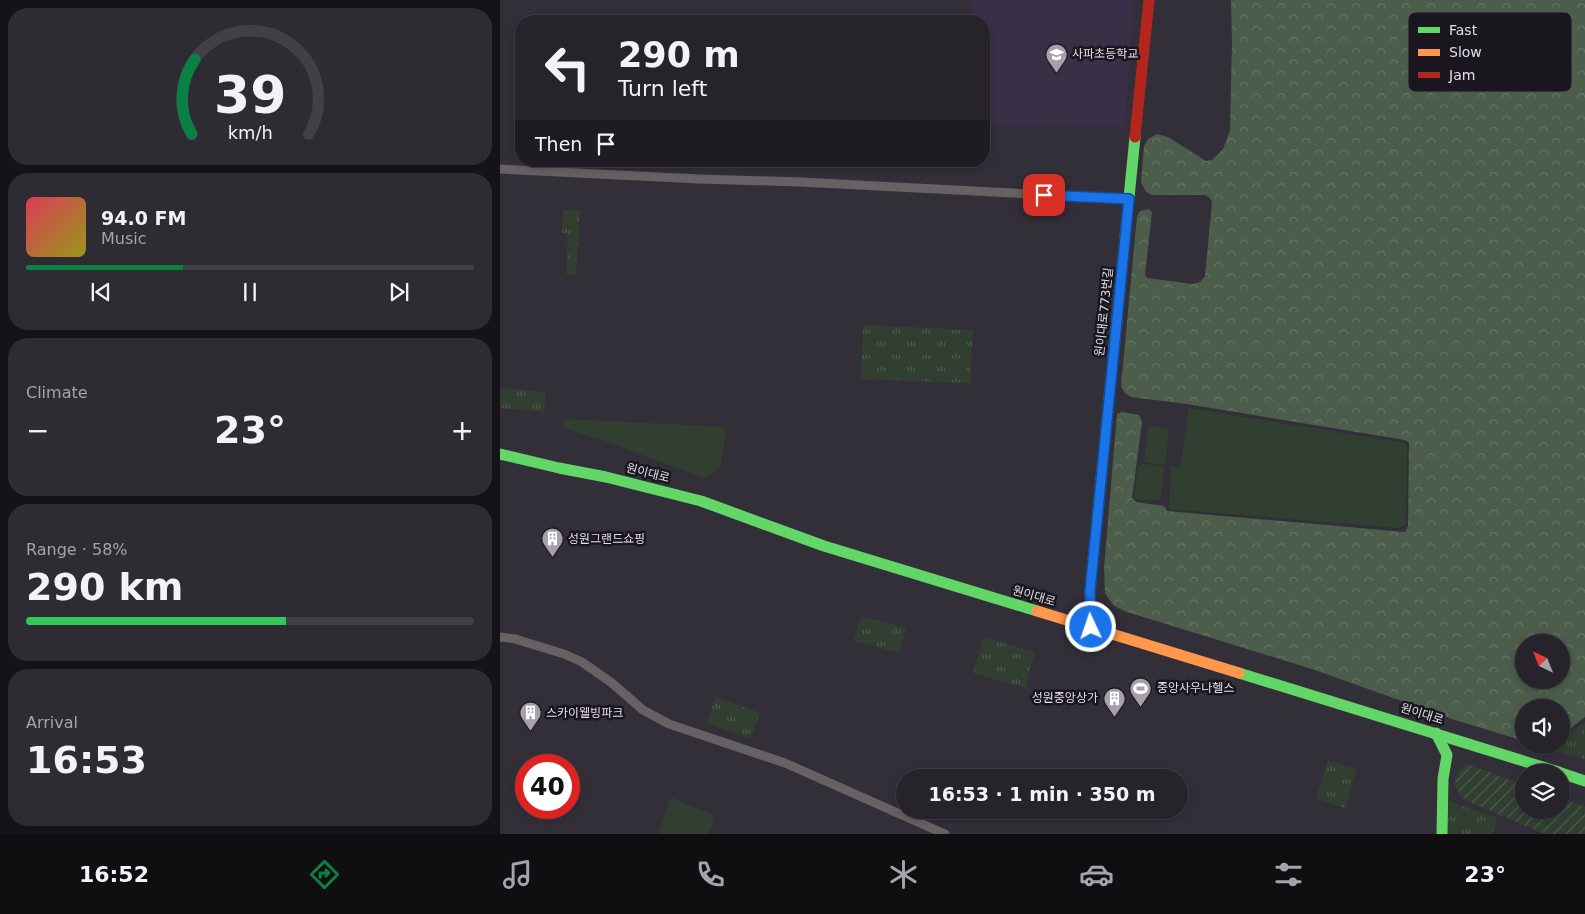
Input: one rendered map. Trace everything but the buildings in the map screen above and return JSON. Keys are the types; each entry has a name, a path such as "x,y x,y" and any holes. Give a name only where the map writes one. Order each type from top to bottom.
{"main road":[{"name":"원이대로773번길","path":"1091,627 1090,591 1149,0"},
{"name":"원이대로","path":"500,454 606,477 701,501 824,546 1532,764"},
{"path":"1436,733 1447,755 1442,834"},
{"name":"원이대로","path":"1570,776 1585,781"}],"street":[{"path":"500,169 1129,199"},
{"path":"500,637 523,641 564,654 582,662 612,683 643,710 669,724 785,763 945,834"}],"shaded area":[{"name":"사파초등학교","path":"971,0 1134,0 1125,127 990,125 990,15 970,15"}],"green space":[{"path":"1231,0 1585,0 1585,717 1570,729 1570,699 1515,699 1515,738 1455,720 1315,670 1124,611 1113,605 1105,593 1104,568 1117,414 1122,412 1139,415 1142,422 1132,498 1136,502 1164,506 1167,511 1405,532 1408,526 1409,443 1405,440 1187,404 1131,397 1125,393 1121,386 1137,216 1140,211 1149,209 1152,212 1145,275 1147,278 1193,284 1200,282 1205,276 1212,202 1205,195 1152,195 1146,192 1141,182 1144,146 1148,139 1157,134 1168,137 1206,161 1212,160 1223,149 1230,131"},
{"path":"563,210 580,210 576,275 566,274 568,233 562,233"},
{"path":"863,325 973,330 970,383 861,379"},
{"path":"500,388 546,392 544,412 500,408"},
{"path":"1189,408 1405,443 1407,447 1406,524 1398,528 1169,509 1171,466 1180,467"},
{"path":"567,419 724,427 726,430 720,467 704,478 600,439 563,428 562,424"},
{"path":"1148,426 1169,429 1165,465 1144,462"},
{"path":"1144,464 1164,467 1161,498 1159,500 1135,499 1134,497 1138,466"},
{"path":"861,616 906,628 899,653 854,641"},
{"path":"984,637 1035,652 1025,688 973,673"},
{"path":"716,697 760,713 751,739 706,723"},
{"path":"1585,722 1585,759 1565,754 1570,754 1570,733"},
{"path":"1328,760 1357,769 1345,808 1316,799"},
{"path":"1467,764 1515,782 1515,819 1570,819 1570,801 1585,807 1585,834 1545,834 1465,800 1458,791 1455,781 1458,772"},
{"path":"672,798 715,817 709,834 658,834 669,800"},
{"path":"1448,801 1495,817 1497,821 1492,834 1444,834"}],"traffic: fast":[{"path":"1091,627 1090,591 1135,137"},
{"path":"500,454 606,477 701,501 824,546 1037,611"},
{"path":"1239,673 1533,764"},
{"path":"1436,733 1447,755 1443,779 1442,834"},
{"path":"1570,776 1585,781"}],"traffic: slow":[{"path":"1037,611 1239,673"}],"traffic: jam":[{"path":"1135,137 1149,0"}],"place":[{"name":"사파초등학교","path":"1056,73"},
{"name":"성원그랜드쇼핑","path":"552,558"},
{"name":"중앙사우나헬스","path":"1141,707"},
{"name":"성원중앙상가","path":"1114,717"},
{"name":"스카이웰빙파크","path":"530,732"}],"route":[{"path":"1044,195 1129,199 1090,591 1091,627"}]}
